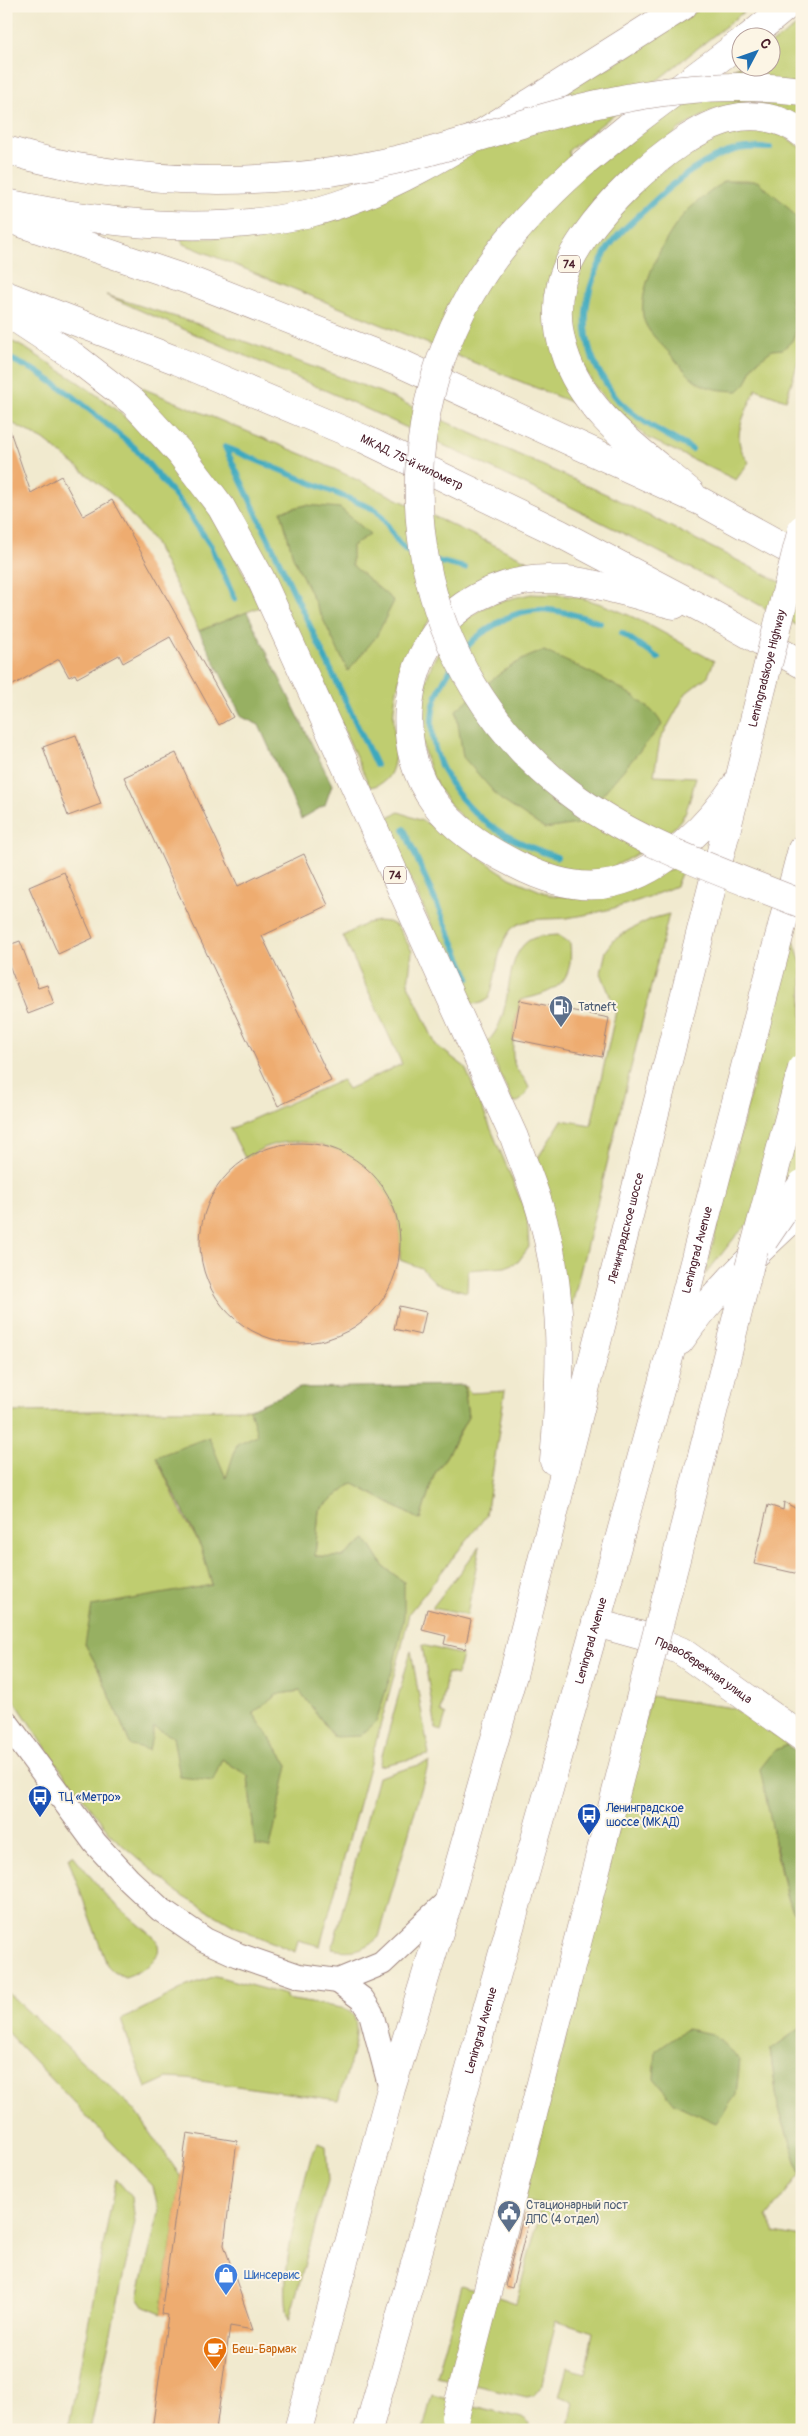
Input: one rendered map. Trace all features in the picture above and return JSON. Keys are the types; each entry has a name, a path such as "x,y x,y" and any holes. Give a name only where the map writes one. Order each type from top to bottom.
{"main road":[{"path":"6,203 114,220 207,227 276,220 319,210 372,192 483,134 683,6"},
{"path":"760,28 787,6"},
{"path":"730,50 628,127 578,168 531,214 489,266 467,302 442,356 422,440 417,485 424,559 431,592 457,657 476,690 515,741 566,791 634,833 683,856 802,904"},
{"path":"6,150 43,161 119,175 219,180 317,174 415,155 612,100 720,86 802,91"},
{"name":"74","path":"702,502 612,426 583,390 569,365 559,330 558,308 561,283 570,260 583,237 599,216 644,172 690,136 709,126 745,116 764,117 781,121 802,133"},
{"path":"6,218 194,282 402,364 702,502 802,557"},
{"name":"МКАД, 75-й километр","path":"6,295 178,361 364,439 559,533 802,664"},
{"name":"74","path":"6,312 76,358 133,402 180,453 221,507 260,577 514,1137 542,1216 556,1283 561,1341 557,1429 547,1541"},
{"name":"Leningradskoye Highway","path":"739,780 802,529"},
{"path":"712,614 568,580 531,581 492,590 468,602 450,616 426,648 415,675 409,701 410,744 414,762 426,789 434,802 461,829 483,847 530,872 573,884 611,884 628,879 663,860 683,844 724,804 739,780"},
{"name":"Ленинградское шоссе","path":"449,1900 513,1675 739,780"},
{"name":"Leningrad Avenue","path":"368,2430 670,1354 802,849"},
{"path":"451,2430 802,1068"},
{"path":"749,1268 767,1233 802,1184"},
{"path":"670,1354 705,1305 763,1246 802,1210"},
{"name":"Правобережная улица","path":"596,1623 650,1638 680,1652 802,1737"},
{"path":"298,2430 391,2089 449,1900"},
{"path":"381,2383 383,2430"}],"street":[{"path":"6,1722 95,1843 129,1880 160,1909 205,1940 238,1955 299,1976 338,1981 372,1968 392,1956 449,1900"},
{"path":"338,1981 362,1999 371,2013 391,2089"}],"green space":[{"path":"704,6 751,6 568,151 571,159 583,173 730,72 730,78 780,78 780,38 802,22 802,120 739,105 711,111 679,129 563,249 573,403 184,244 180,239 252,237 319,222 620,61"},
{"path":"760,128 782,135 802,148 802,349 786,400 756,389 743,417 739,435 743,453 749,462 736,480 648,438 615,411 593,384 576,352 571,327 572,298 576,274 592,243 648,181 710,137 738,130"},
{"path":"724,181 757,181 785,204 802,224 802,270 791,300 796,331 792,341 783,349 772,350 754,364 746,383 738,391 715,389 699,383 686,372 650,332 643,316 645,291 649,278 667,239 685,213"},
{"path":"106,295 198,324 380,392 608,495 802,593 802,628 643,543 482,463 340,397"},
{"path":"6,339 32,352 77,381 118,411 156,445 173,463 204,503 234,554 260,607 199,631 153,540 114,496 44,440 6,420"},
{"path":"125,381 309,457 534,564 531,568 481,583 456,596 433,617 420,633 410,650 397,689 394,708 395,755 389,776 382,783 370,787 312,660"},
{"path":"306,505 340,508 370,534 352,546 352,565 394,601 376,637 348,671 293,557 281,511"},
{"path":"531,594 562,595 602,604 641,621 714,661 708,676 686,693 660,740 654,775 696,777 690,800 681,820 655,843 612,867 589,875 573,875 556,870 498,842 463,818 438,786 427,760 421,732 421,704 427,676 439,651 457,628 486,607"},
{"path":"247,612 332,785 325,805 301,819 259,725 242,717 199,631"},
{"path":"544,651 610,682 643,703 655,714 662,725 577,824 545,829 500,799 463,757 456,710 508,668 519,661"},
{"path":"399,812 432,825 510,878 550,895 587,898 685,864 676,886 649,897 594,913 566,918 528,921 514,927 509,932 502,947 489,998 476,1004 467,1001 385,825 390,816"},
{"path":"669,914 568,1321 534,1164 562,1120 591,1125 616,1011 601,973 606,951 614,940 629,930 651,919"},
{"path":"388,922 397,926 412,951 408,984 436,1045 465,1067 527,1215 529,1247 518,1262 505,1267 468,1270 467,1292 437,1284 421,1268 400,1260 399,1229 395,1211 387,1194 363,1166 331,1148 313,1143 294,1142 276,1144 245,1158 230,1129 342,1080 348,1089 402,1064 343,936 367,923"},
{"path":"791,931 802,966 802,1162 778,1194 735,1237 705,1275"},
{"path":"558,935 570,943 569,968 565,977 553,989 520,1000 513,1053 516,1068 529,1088 521,1100 513,1103 486,1043 495,1032 501,1019 514,961 520,950 531,939"},
{"path":"464,1385 471,1393 505,1391 486,1516 409,1613 401,1650 320,1946 298,1940 295,1952 234,1926 181,1895 113,1837 56,1763 6,1688 6,1397 11,1412 250,1409 258,1436 226,1479 156,1457 181,1511 201,1547 212,1585 160,1595 85,1644 98,1668 131,1746 154,1727 222,1759 248,1776 255,1845 288,1765 253,1713 278,1694 300,1691 334,1737 376,1721 384,1695 404,1582 383,1566 366,1539 342,1557 315,1556 319,1510 352,1483 420,1520 434,1475 468,1417"},
{"path":"464,1385 468,1417 434,1475 420,1520 352,1483 319,1510 315,1556 342,1557 366,1539 383,1566 404,1582 404,1617 393,1668 376,1722 360,1736 334,1737 300,1691 278,1694 253,1713 288,1765 270,1848 255,1845 248,1776 222,1759 213,1781 180,1777 173,1737 154,1727 149,1750 131,1746 98,1668 85,1644 92,1606 212,1585 201,1547 156,1457 209,1437 226,1478 237,1444 257,1435 250,1409 300,1388"},
{"path":"480,1546 467,1615 432,1608"},
{"path":"422,1645 462,1655 457,1675 447,1673 441,1712 446,1715 441,1731 436,1729"},
{"path":"411,1650 429,1755 379,1766"},
{"path":"651,1696 733,1708 759,1723 787,1745 774,1751 775,1846 787,1899 802,1927 802,2027 770,2050 778,2106 800,2174 767,2217 775,2232 802,2237 802,2430 568,2430 574,2402 559,2397 567,2368 585,2373 593,2332 556,2320 541,2388 535,2395 527,2397 437,2376 462,2285 516,2303 542,2205 524,2201"},
{"path":"787,1745 802,1755 802,1927 787,1899 760,1769 774,1751"},
{"path":"429,1762 379,1937 363,1948 345,1951 332,1949 378,1777"},
{"path":"73,1855 108,1898 155,1938 158,1945 156,1958 145,1968 125,1977 114,1972 107,1965 68,1858"},
{"path":"216,1976 286,1995 286,1999 342,2008 352,2014 356,2025 356,2036 348,2070 338,2100 186,2079 168,2078 146,2088 121,2020 187,1986"},
{"path":"6,1991 135,2110 181,2177 161,2314 145,2307 138,2297 159,2212 153,2186 6,2031"},
{"path":"802,2027 802,2174 800,2174 778,2106 770,2050"},
{"path":"686,2029 713,2034 740,2060 736,2095 716,2123 675,2104 654,2078 656,2050"},
{"path":"319,2143 326,2146 328,2181 289,2320 286,2302 288,2259 312,2153"},
{"path":"116,2179 132,2197 135,2222 90,2430 68,2430"},
{"path":"432,2395 521,2418 530,2425 529,2430 423,2430"}],"building":[{"path":"9,428 31,493 61,476 83,516 112,500 233,717 219,725 170,637 123,663 119,655 77,678 75,674 69,677 59,659 6,689 6,429"},
{"path":"76,735 101,804 68,816 43,747"},
{"path":"176,753 238,886 304,854 328,905 262,936 331,1081 278,1106 124,777"},
{"path":"64,872 93,938 58,954 29,887"},
{"path":"20,941 38,988 47,985 54,1004 28,1014 6,957 6,946"},
{"name":"Tatneft","path":"520,1000 609,1018 602,1057 513,1039"},
{"path":"300,1143 319,1145 347,1155 363,1166 377,1180 392,1205 398,1224 400,1243 398,1262 388,1290 377,1306 363,1320 338,1335 319,1341 300,1343 281,1341 253,1331 237,1320 223,1306 208,1281 202,1262 200,1243 202,1224 212,1196 223,1180 237,1166 262,1151 281,1145"},
{"path":"399,1306 426,1312 421,1335 394,1329"},
{"path":"784,1502 802,1512 802,1562 799,1574 754,1564 768,1505 783,1510"},
{"path":"427,1609 471,1620 465,1649 444,1644 446,1636 422,1630"},
{"path":"187,2133 237,2141 224,2245 253,2330 230,2326 216,2430 152,2430 168,2315 161,2314"},
{"path":"524,2214 530,2215 512,2288 505,2286"}],"waterway":[{"path":"692,449 654,428 627,409 606,383 597,367 587,336 587,304 591,287 596,271 613,241 630,223 679,180 701,165 726,153 743,148 770,148"},
{"path":"6,357 36,371 73,396 134,447 185,508 211,546 235,599"},
{"path":"376,765 225,447 376,510 399,543 411,553 419,556"},
{"path":"433,560 465,568"},
{"path":"464,651 479,635 504,619 530,611 557,611 600,623"},
{"path":"622,633 658,658"},
{"path":"455,663 441,685 433,710 432,729 435,748 441,766 450,783 462,798 475,813 490,825 505,835 557,857"},
{"path":"404,829 469,978"}],"place":[{"name":"Tatneft","path":"561,1028"},
{"name":"ТЦ «Метро»","path":"40,1818"},
{"name":"Ленинградское шоссе (МКАД)","path":"589,1836"},
{"name":"Стационарный пост ДПС (4 отдел)","path":"509,2233"},
{"name":"Шинсервис","path":"226,2296"},
{"name":"Беш-Бармак","path":"215,2370"}]}
